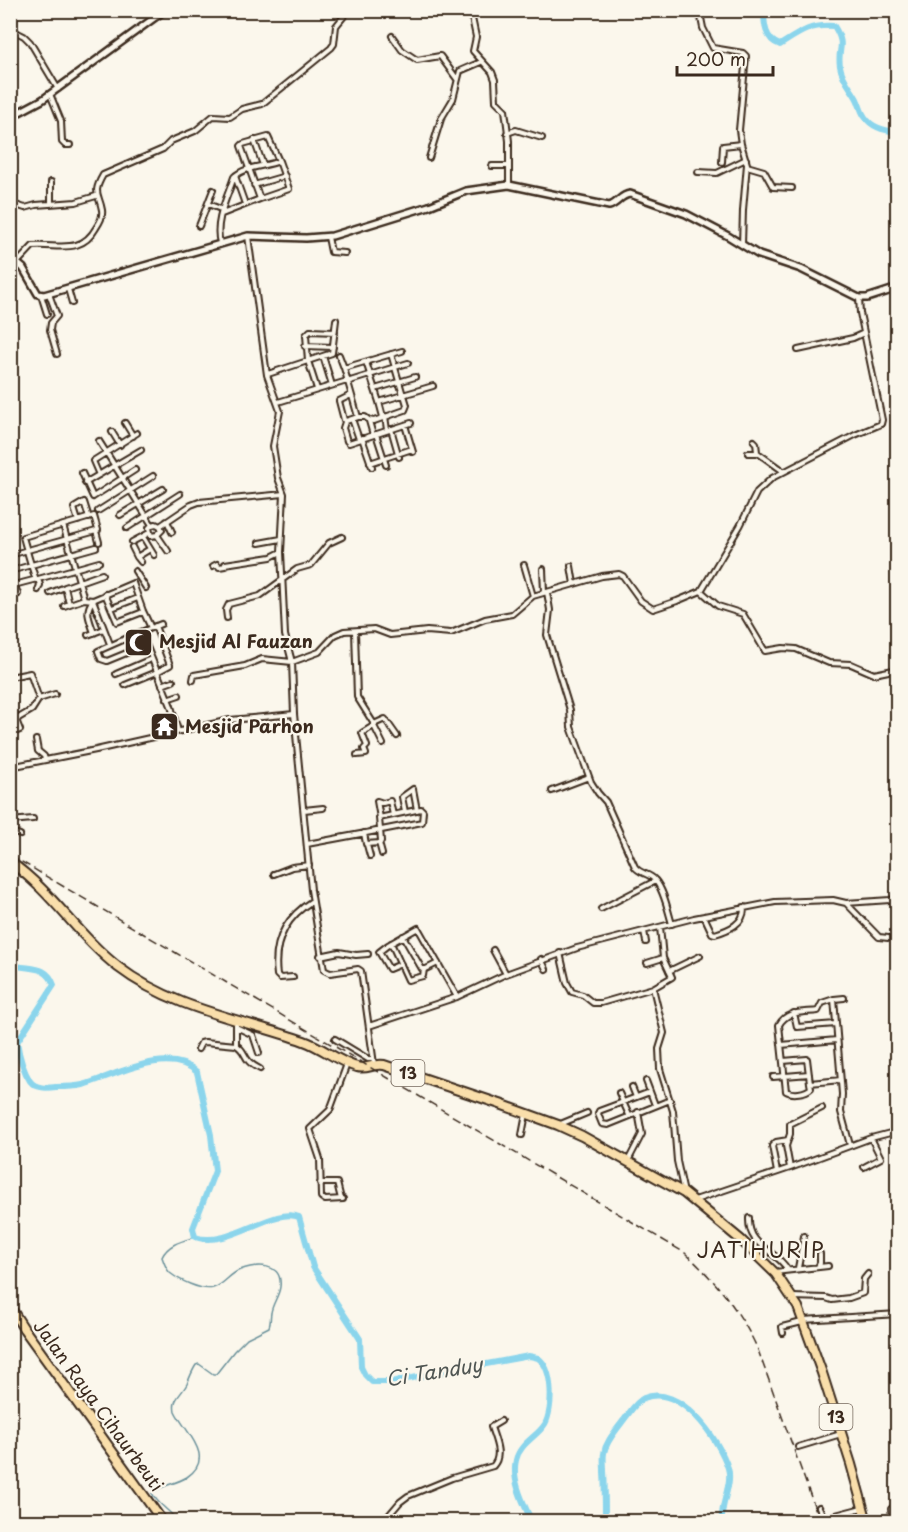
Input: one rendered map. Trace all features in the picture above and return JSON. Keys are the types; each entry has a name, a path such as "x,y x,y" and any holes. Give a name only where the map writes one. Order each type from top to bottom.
{"highway":[{"name":"13","path":"10,862 30,877 96,948 120,969 163,994 236,1024 303,1041 358,1068 365,1068 373,1062 384,1065 558,1125 628,1161 695,1200 773,1271 792,1296 842,1434 867,1521"},
{"name":"Jalan Raya Cihaurbeuti","path":"10,1307 163,1521"}],"street":[{"path":"10,117 58,89 165,10"},
{"path":"47,314 41,296 14,262 33,246 72,246 84,242 94,233 102,216 96,196 102,177 108,172 125,167 163,149 171,141 195,131 215,115 230,117 242,109 262,104 331,48 334,44 336,26 349,10"},
{"path":"473,10 472,18 476,37 473,51 494,76 496,101 505,110 509,185"},
{"path":"691,10 701,18 703,28 713,48 742,53 746,56 740,130 741,144 747,163 742,245"},
{"path":"10,29 30,42 58,89"},
{"path":"392,36 402,50 418,60 440,56 458,80"},
{"path":"429,158 441,119 453,99 462,69 482,62"},
{"path":"50,94 61,121 62,142 70,145"},
{"path":"507,133 516,130 542,138"},
{"path":"208,204 223,212 245,204 260,199 288,189 269,138 254,140 241,146 260,199"},
{"path":"254,140 263,165"},
{"path":"722,162 723,147 741,144"},
{"path":"220,243 218,234 235,176 279,161"},
{"path":"698,172 717,173 747,163 764,171 773,186 792,188"},
{"path":"492,166 509,166"},
{"path":"235,176 245,204"},
{"path":"254,185 285,176"},
{"path":"51,182 51,204"},
{"path":"231,185 238,185"},
{"path":"41,296 248,236 328,237 429,206 466,191 509,185 609,206 630,194 686,214 759,255 801,269 859,298 867,298 897,288"},
{"path":"199,226 213,189"},
{"path":"10,203 22,208 76,202 96,196"},
{"path":"248,236 267,375 280,411 273,446 278,478 284,494 281,552 285,635 292,662 294,714 312,901 320,956 322,966 327,972 356,969 361,971 373,1062"},
{"path":"328,237 330,252 345,253"},
{"path":"68,289 72,303"},
{"path":"49,294 57,316 51,322 50,330 57,354"},
{"path":"193,678 213,671 245,666 262,659 292,662 322,650 339,633 374,629 390,635 431,631 451,633 485,619 512,614 533,596 602,576 619,574 627,580 641,600 653,609 701,591 740,526 757,492 783,471 881,424 859,298"},
{"path":"267,375 332,353 336,320"},
{"path":"317,389 308,361 305,346 306,335 308,332 335,332"},
{"path":"798,350 853,338 864,333"},
{"path":"305,346 333,347"},
{"path":"344,368 402,351"},
{"path":"345,422 358,417 374,421 407,409 390,354"},
{"path":"339,355 358,417"},
{"path":"323,356 332,385"},
{"path":"366,362 399,455"},
{"path":"278,402 408,363"},
{"path":"375,389 415,377"},
{"path":"379,402 434,386"},
{"path":"351,395 339,401 349,443 411,423"},
{"path":"352,419 371,465 384,458 413,451 405,425"},
{"path":"369,420 386,465"},
{"path":"99,475 93,461 135,435 125,423"},
{"path":"112,432 120,445"},
{"path":"99,441 152,525"},
{"path":"754,441 757,452"},
{"path":"85,483 141,450"},
{"path":"748,453 757,452 783,471"},
{"path":"82,473 93,497 135,470"},
{"path":"98,511 153,476"},
{"path":"120,515 163,489"},
{"path":"127,528 180,494"},
{"path":"160,526 199,502 284,494"},
{"path":"78,521 74,508 84,502 89,518"},
{"path":"38,590 40,585 31,565 23,537 94,516 99,542"},
{"path":"167,521 172,532"},
{"path":"63,525 84,599"},
{"path":"152,525 160,526"},
{"path":"141,562 132,545 149,533 152,525"},
{"path":"149,533 152,536 157,535 162,530 160,526"},
{"path":"10,555 96,531"},
{"path":"157,535 168,551"},
{"path":"143,537 154,555"},
{"path":"227,618 226,608 229,604 260,596 297,569 311,565 330,543 342,537"},
{"path":"259,543 281,538"},
{"path":"10,571 96,547"},
{"path":"137,556 150,549"},
{"path":"213,566 217,564 219,567 225,567 225,564 271,556 281,552"},
{"path":"12,588 99,562"},
{"path":"524,565 533,596"},
{"path":"571,566 574,584"},
{"path":"543,569 545,592 550,610 547,635 550,650 570,710 571,727 589,777 606,802 635,867 660,887 672,924"},
{"path":"135,572 146,588"},
{"path":"50,593 102,574"},
{"path":"64,606 84,599 93,600 140,580"},
{"path":"125,685 170,664 153,627 143,612 133,583"},
{"path":"65,587 69,604"},
{"path":"701,591 718,606 743,614 765,651 783,648 796,649 829,663 851,664 874,674 897,669"},
{"path":"105,594 119,630"},
{"path":"112,608 138,598"},
{"path":"93,600 110,644"},
{"path":"93,600 87,613 94,633"},
{"path":"117,622 143,612"},
{"path":"146,645 105,661 101,659 98,650 161,624"},
{"path":"88,634 104,629"},
{"path":"355,631 358,663 357,697 375,725 383,744"},
{"path":"141,632 177,731"},
{"path":"130,636 136,649"},
{"path":"116,674 151,659"},
{"path":"10,677 30,673 39,699"},
{"path":"162,685 173,681"},
{"path":"10,723 32,711 39,699 55,694"},
{"path":"167,699 179,695"},
{"path":"10,734 22,729 11,708"},
{"path":"10,766 230,720 294,714"},
{"path":"357,755 366,754 364,749 367,747 362,733 386,719 396,736"},
{"path":"36,740 38,751 45,760"},
{"path":"552,791 589,777"},
{"path":"405,812 402,797 413,789 417,810"},
{"path":"382,854 379,843 381,841 380,818 377,801 383,803 390,801 393,815"},
{"path":"304,810 322,808"},
{"path":"307,844 422,822 423,811 417,810 380,818"},
{"path":"10,821 33,819"},
{"path":"10,831 20,835"},
{"path":"364,833 370,856"},
{"path":"367,845 379,843"},
{"path":"273,874 290,867 309,865"},
{"path":"601,909 655,881"},
{"path":"369,1026 457,997 541,959 704,916 775,902 825,900 846,903 890,900 897,897"},
{"path":"293,977 280,978 277,975 278,941 294,914 312,901"},
{"path":"846,903 879,937 897,939"},
{"path":"704,916 712,933 715,934 730,929 736,924 744,914 744,907"},
{"path":"560,953 567,983 572,992 583,995 593,1003 601,1003 653,988 671,979 663,958 660,927"},
{"path":"401,964 389,969 380,951 419,929 457,997"},
{"path":"644,931 646,942"},
{"path":"391,943 408,980 423,976 424,969 403,936"},
{"path":"493,950 506,974"},
{"path":"320,956 339,952 356,955 368,954"},
{"path":"669,971 700,956"},
{"path":"647,963 663,958"},
{"path":"541,959 546,969"},
{"path":"424,969 438,963"},
{"path":"653,988 664,1033 659,1054 660,1070 673,1111 677,1161 684,1193"},
{"path":"782,1061 807,1059 809,1090 788,1093 784,1087 779,1025 794,1013 818,1011 822,1003 844,998"},
{"path":"834,999 841,1080 841,1112 850,1145"},
{"path":"794,1013 797,1027 836,1024"},
{"path":"236,1024 236,1045"},
{"path":"236,1024 253,1035 259,1053"},
{"path":"335,1039 373,1062"},
{"path":"781,1045 837,1040"},
{"path":"198,1049 204,1042 236,1045 242,1050 248,1063 260,1069"},
{"path":"320,1183 337,1183 342,1199 322,1199 320,1183 320,1159 310,1129 330,1110 348,1063"},
{"path":"773,1077 809,1074"},
{"path":"810,1083 841,1080"},
{"path":"646,1081 655,1105"},
{"path":"632,1087 636,1097"},
{"path":"650,1092 598,1112 602,1124 608,1125 670,1100"},
{"path":"619,1093 628,1115"},
{"path":"789,1168 786,1146 791,1123 822,1108"},
{"path":"628,1161 642,1134 638,1112"},
{"path":"558,1125 587,1113"},
{"path":"522,1135 527,1114"},
{"path":"695,1200 850,1145 897,1131"},
{"path":"864,1167 881,1158 871,1138"},
{"path":"777,1172 772,1146 776,1142 788,1140"},
{"path":"749,1218 749,1229 754,1239 779,1258 788,1270"},
{"path":"798,1268 804,1236"},
{"path":"818,1267 820,1254"},
{"path":"773,1271 828,1266"},
{"path":"792,1296 832,1300 849,1298 863,1293 864,1279 868,1274"},
{"path":"783,1333 782,1328 801,1316 897,1314"},
{"path":"383,1521 400,1502 415,1493 452,1478 493,1466 498,1461 499,1454 491,1426 501,1420"},
{"path":"798,1447 842,1434"},
{"path":"893,1521 891,1509 897,1503"},
{"path":"819,1507 824,1518 863,1508"}],"waterway":[{"path":"715,10 718,12 722,10"},
{"path":"764,10 768,35 780,45 811,28 834,26 841,43 839,60 841,71 864,115 875,126 898,132"},
{"path":"10,652 15,650"},
{"name":"Ci Tanduy","path":"10,964 42,971 51,978 54,985 17,1042 25,1072 30,1081 38,1087 80,1086 156,1062 171,1061 185,1064 197,1072 211,1135 215,1171 193,1228 195,1237 208,1239 222,1237 277,1217 288,1215 299,1217 313,1267 360,1339 361,1367 372,1382 391,1382 529,1356 538,1358 543,1363 551,1390 548,1418 542,1429 521,1449 515,1468 519,1492 532,1522"},
{"path":"178,1522 152,1493 187,1477 199,1461 196,1444 175,1411 176,1400 196,1365 199,1364 216,1374 247,1338 269,1327 280,1287 277,1273 273,1269 260,1266 240,1270 220,1284 208,1289 179,1279 170,1273 162,1257 172,1246 195,1237"},
{"name":"Ci Tanduy","path":"605,1522 604,1457 607,1444 638,1402 644,1398 658,1396 671,1399 696,1416 707,1429 723,1456 728,1468 729,1481 722,1522"}],"railway":[{"path":"10,855 685,1253 727,1298 751,1336 820,1522"}],"place":[{"name":"Mesjid Al Fauzan","path":"138,642"},
{"name":"Mesjid Parhon","path":"164,727"}],"district":[{"name":"JATIHURIP","path":"761,1251"}]}
